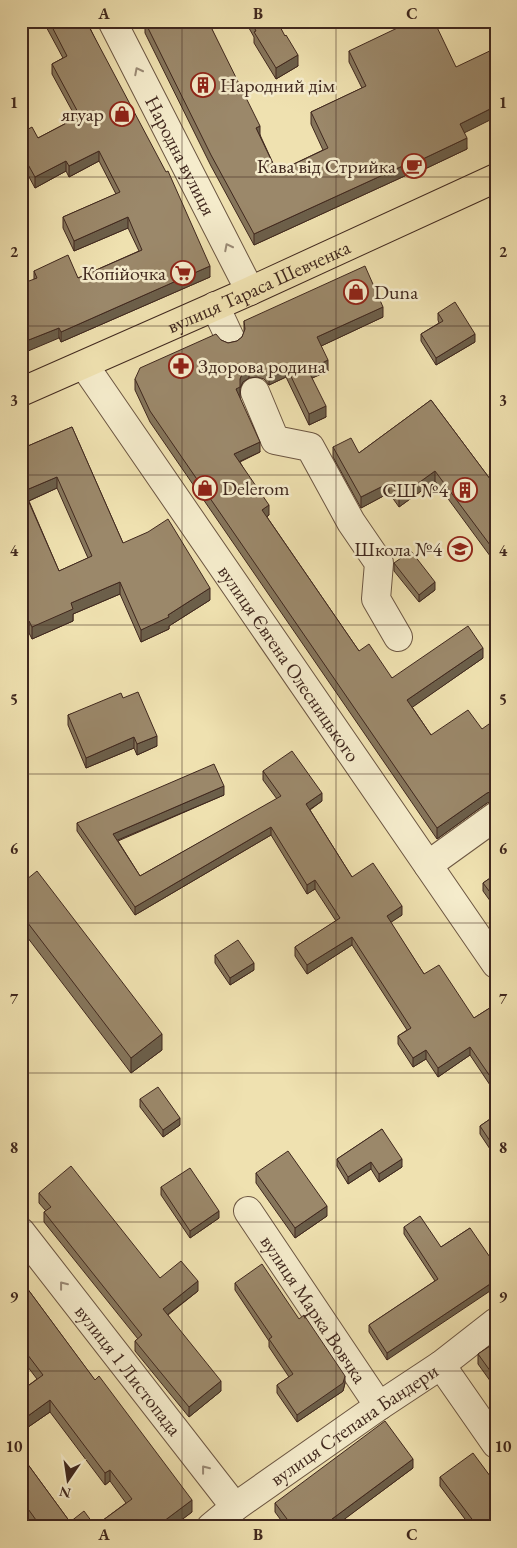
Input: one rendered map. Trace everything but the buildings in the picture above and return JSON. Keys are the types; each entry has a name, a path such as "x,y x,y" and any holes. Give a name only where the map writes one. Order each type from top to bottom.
{"main road":[{"name":"вулиця Тараса Шевченка","path":"21,392 216,306 496,178"}],"street":[{"name":"Народна вулиця","path":"112,21 250,290"},
{"path":"216,306 230,338"},
{"name":"вулиця Євгена Олесницького","path":"84,365 496,964"},
{"path":"255,392 275,440 310,447 351,522 379,563 376,599 398,637"},
{"path":"428,865 496,816"},
{"name":"вулиця Марка Вовчка","path":"248,1211 379,1406"},
{"name":"вулиця 1 Листопада","path":"21,1232 225,1520"},
{"name":"вулиця Степана Бандери","path":"225,1520 379,1406 441,1365 496,1322"},
{"path":"441,1365 496,1444"}],"place":[{"name":"Народний дім","path":"203,85"},
{"name":"ягуар","path":"122,114"},
{"name":"Кава від Стрийка","path":"414,166"},
{"name":"Копійочка","path":"183,273"},
{"name":"Duna","path":"356,292"},
{"name":"Здорова родина","path":"181,366"},
{"name":"Delerom","path":"205,488"},
{"name":"СШ №4","path":"465,490"},
{"name":"Школа №4","path":"460,549"}]}
